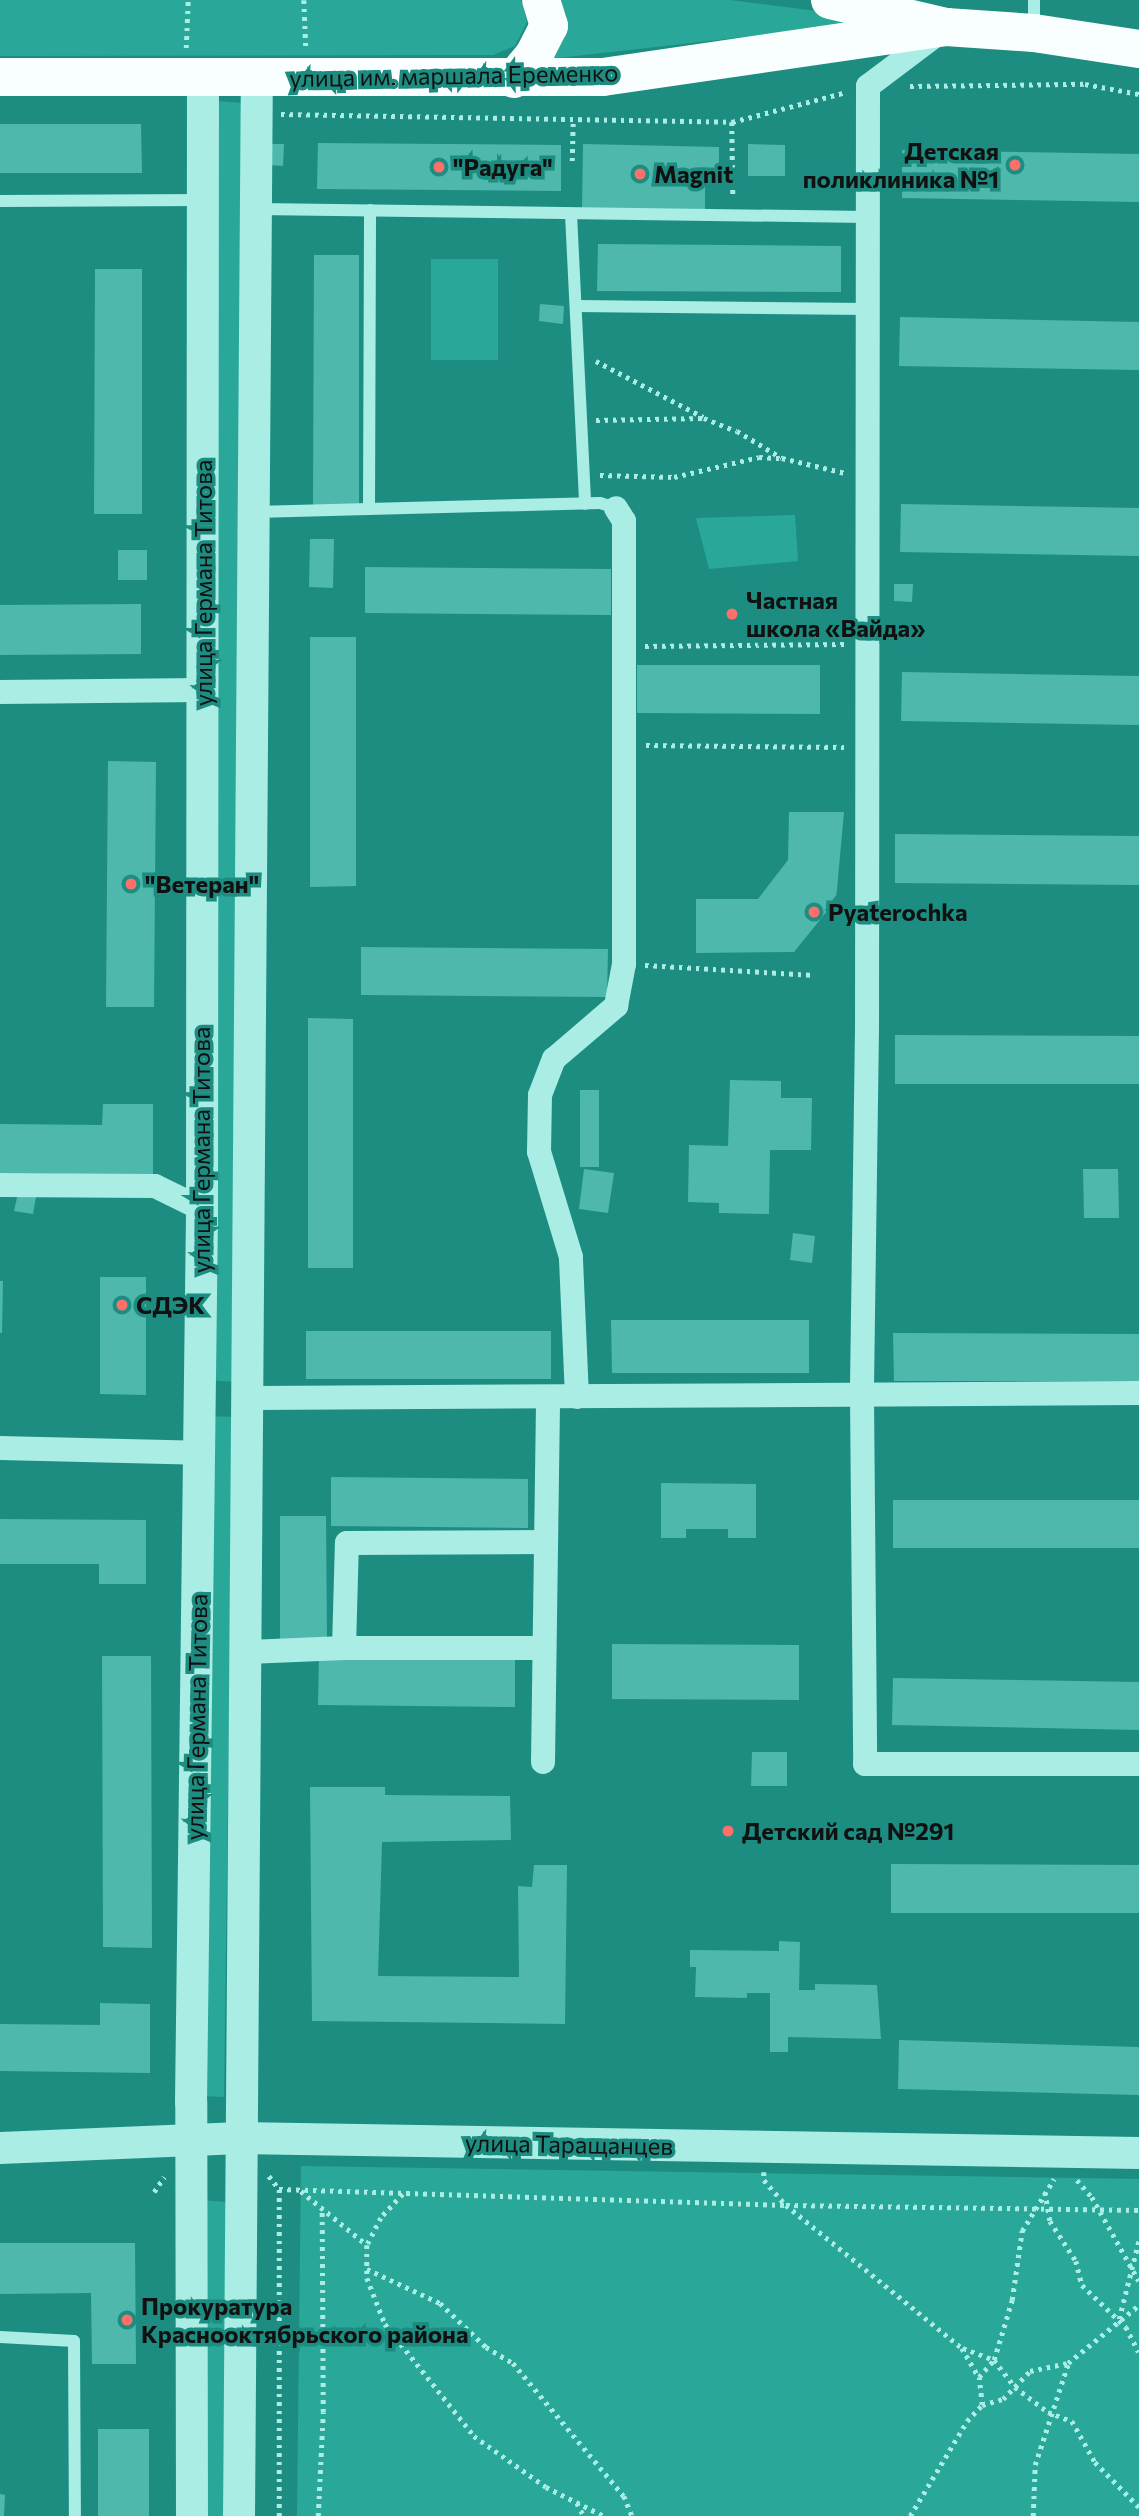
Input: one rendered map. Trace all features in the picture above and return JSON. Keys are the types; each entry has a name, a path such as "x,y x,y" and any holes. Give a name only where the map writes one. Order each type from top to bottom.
{"highway":[{"path":"514,79 534,55 549,26 541,0"},
{"name":"улица им. маршала Еременко","path":"830,0 946,27"},
{"name":"улица им. маршала Еременко","path":"0,76 514,79 603,77 1034,16 1139,49"}],"street":[{"path":"946,27 868,86 868,643 862,1396 864,1764 1139,1764"},
{"name":"улица Германа Титова","path":"192,2516 192,2139 202,1209 205,200 203,77"},
{"path":"257,77 257,209"},
{"name":"улица Германа Титова","path":"239,2516 250,1403 257,209"},
{"path":"577,1397 571,1257 539,1152 540,1095 554,1059 616,1006 624,964 624,521 616,508"},
{"path":"0,692 202,690"},
{"path":"0,1185 155,1186 202,1209"},
{"path":"199,1406 548,1397 1139,1393"},
{"path":"543,1762 548,1397"},
{"path":"0,1448 198,1453"},
{"path":"344,1648 347,1543 545,1542"},
{"path":"247,1652 344,1648 544,1648"},
{"name":"улица Таращанцев","path":"0,2148 241,2138 1139,2153"}],"lane":[{"path":"0,201 205,200"},
{"path":"257,209 868,217"},
{"path":"369,509 370,210"},
{"path":"571,215 585,504"},
{"path":"576,306 868,309"},
{"path":"255,512 585,504 616,508"},
{"path":"0,2337 74,2341 75,2516"}],"path":[{"path":"296,115 732,122 868,86 1085,84 1139,93"},
{"path":"572,161 573,120"},
{"path":"732,122 733,215"},
{"path":"578,352 704,418 737,431 782,458"},
{"path":"581,421 704,418"},
{"path":"583,474 674,477 759,457 782,458 853,474"},
{"path":"624,646 868,643"},
{"path":"624,745 848,747"},
{"path":"624,964 815,975"},
{"path":"763,2147 764,2180 786,2206 962,2348 994,2360 1015,2387 1048,2412 1072,2421 1095,2462 1139,2507"},
{"path":"979,2377 994,2360 1012,2300 1022,2231 1033,2209 1074,2152"},
{"path":"1074,2152 1074,2176 1098,2210 1130,2273 1139,2281"},
{"path":"278,2516 279,2189 786,2206 1139,2210"},
{"path":"301,2190 322,2211 367,2245"},
{"path":"1045,2192 1046,2209 1076,2261 1082,2285 1119,2319 1139,2352"},
{"path":"404,2193 381,2218 367,2245 367,2269 385,2324 474,2436 546,2487 604,2516"},
{"path":"318,2516 323,2412 322,2211"},
{"path":"1119,2319 1139,2240"},
{"path":"367,2269 440,2303 486,2347 513,2363 624,2496 632,2516"},
{"path":"1033,2516 1035,2465 1048,2412 1068,2363 1139,2305"},
{"path":"962,2348 979,2377 982,2406"},
{"path":"910,2516 967,2421 982,2406 1003,2399 1030,2371 1068,2363"},
{"path":"576,2502 584,2516"}],"green space":[{"path":"0,0 521,0 527,22 515,46 493,55 0,56"},
{"path":"562,0 730,0 832,13 849,25 549,59 560,37"},
{"path":"214,101 242,103 236,1382 208,1380"},
{"path":"431,259 498,259 498,360 431,360"},
{"path":"795,515 798,561 709,569 696,518"},
{"path":"207,1416 233,1417 224,2097 202,2096"},
{"path":"301,2166 1139,2179 1139,2516 297,2516"},
{"path":"203,2200 226,2202 223,2516 201,2516"}],"building":[{"path":"0,124 141,124 142,173 0,173"},
{"name":"\"Радуга\"","path":"318,143 561,145 561,191 317,189"},
{"path":"270,144 284,144 283,166 269,165"},
{"path":"583,144 719,147 719,177 705,177 705,210 582,208"},
{"path":"748,144 785,145 785,176 748,176"},
{"path":"902,150 1139,154 1139,202 902,198"},
{"path":"598,244 841,246 841,292 597,291"},
{"path":"314,255 359,255 359,505 313,505"},
{"path":"95,269 142,269 142,514 94,514"},
{"path":"540,304 564,306 563,324 539,321"},
{"path":"900,317 1139,322 1139,370 899,366"},
{"path":"901,504 1139,508 1139,556 900,552"},
{"path":"310,539 334,539 333,588 309,587"},
{"path":"118,550 147,550 147,580 118,580"},
{"path":"365,567 611,569 611,615 365,613"},
{"path":"894,584 913,584 912,602 894,601"},
{"path":"141,604 141,654 0,655 0,605"},
{"path":"310,637 356,637 356,886 310,887"},
{"path":"637,665 820,665 820,714 637,713"},
{"path":"902,672 1139,676 1139,725 901,721"},
{"name":"\"Ветеран\"","path":"108,761 156,762 154,1007 106,1007"},
{"path":"789,812 844,812 836,900 794,952 696,953 696,899 758,899 788,860"},
{"path":"895,834 1139,836 1139,885 895,883"},
{"path":"361,947 608,949 607,997 361,995"},
{"path":"308,1018 353,1019 353,1268 308,1268"},
{"path":"895,1035 1139,1036 1139,1084 895,1084"},
{"path":"730,1080 781,1081 781,1098 812,1098 811,1150 770,1150 769,1214 719,1213 719,1203 688,1202 689,1145 728,1146"},
{"path":"580,1090 599,1090 599,1167 580,1167"},
{"path":"103,1104 153,1104 153,1175 0,1173 0,1124 102,1125"},
{"path":"584,1169 614,1173 608,1213 579,1209"},
{"path":"1083,1169 1118,1169 1119,1218 1084,1218"},
{"path":"18,1193 36,1197 33,1214 14,1211"},
{"path":"793,1233 815,1236 812,1263 790,1260"},
{"path":"100,1277 146,1277 146,1395 100,1394"},
{"path":"0,1281 3,1281 2,1333 0,1333"},
{"path":"611,1320 809,1320 809,1373 612,1373"},
{"path":"306,1331 551,1331 551,1379 306,1379"},
{"path":"893,1333 1139,1334 1139,1381 894,1381"},
{"path":"331,1477 528,1479 528,1528 331,1526"},
{"path":"661,1483 756,1484 756,1538 728,1538 728,1529 686,1529 686,1538 661,1538"},
{"path":"893,1500 1139,1500 1139,1548 893,1548"},
{"path":"280,1516 326,1516 327,1644 280,1644"},
{"path":"0,1519 146,1520 146,1584 99,1584 99,1564 0,1564"},
{"path":"612,1644 799,1645 799,1700 612,1699"},
{"path":"102,1656 151,1656 152,1948 103,1947"},
{"path":"319,1657 515,1658 515,1707 318,1705"},
{"path":"893,1678 1139,1682 1139,1730 892,1725"},
{"path":"752,1752 787,1752 787,1786 751,1786"},
{"path":"310,1787 385,1787 385,1795 510,1796 511,1840 382,1842 378,1976 519,1977 518,1886 532,1887 534,1865 567,1865 565,2024 312,2021"},
{"path":"891,1864 1139,1865 1139,1913 891,1913"},
{"path":"779,1941 800,1942 799,1990 815,1990 815,1984 877,1985 881,2039 788,2037 788,2052 770,2052 770,1993 747,1993 747,1998 695,1997 696,1967 690,1967 690,1950 779,1951"},
{"path":"100,2003 150,2004 150,2073 0,2071 0,2024 100,2025"},
{"path":"899,2040 1139,2047 1139,2095 898,2089"},
{"path":"0,2243 135,2243 136,2364 92,2364 91,2293 0,2294"},
{"path":"98,2429 149,2429 149,2516 98,2516"},
{"path":"0,2494 5,2495 4,2516 0,2516"}],"place":[{"name":"Детская поликлиника №1","path":"1015,165"},
{"name":"\"Радуга\"","path":"439,167"},
{"name":"Magnit","path":"640,174"},
{"name":"Частная школа «Вайда»","path":"732,614"},
{"name":"\"Ветеран\"","path":"131,884"},
{"name":"Pyaterochka","path":"814,912"},
{"name":"СДЭК","path":"122,1305"},
{"name":"Детский сад №291","path":"728,1831"},
{"name":"Прокуратура Краснооктябрьского района","path":"127,2320"}]}
